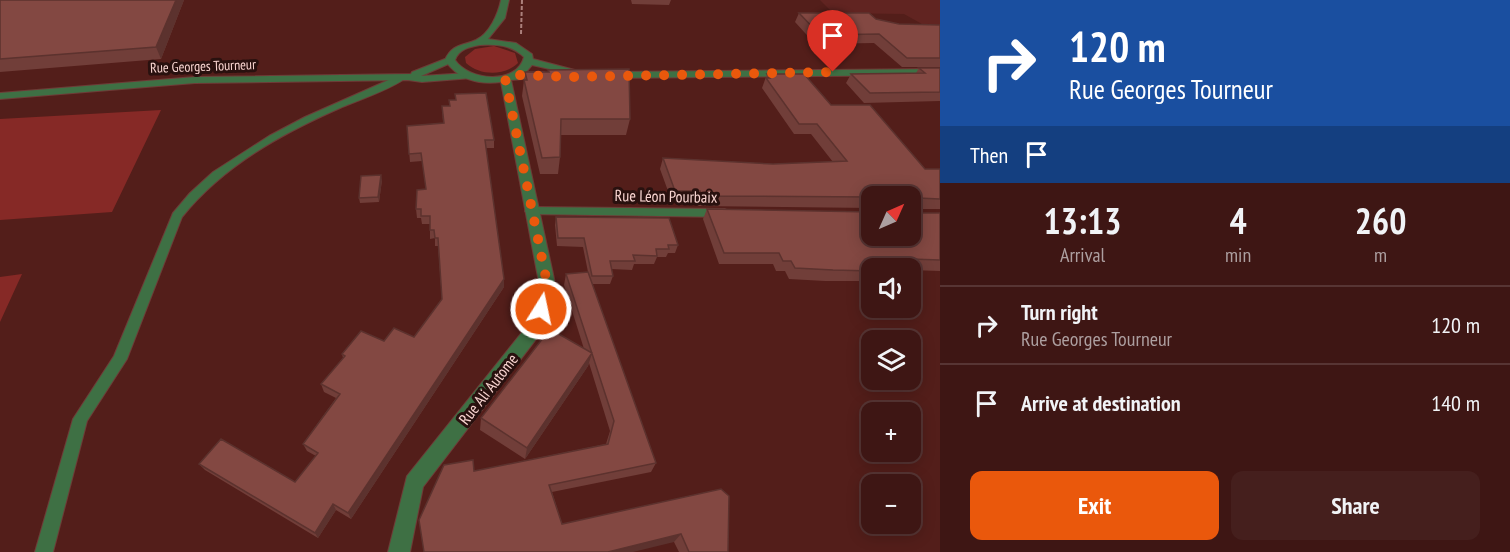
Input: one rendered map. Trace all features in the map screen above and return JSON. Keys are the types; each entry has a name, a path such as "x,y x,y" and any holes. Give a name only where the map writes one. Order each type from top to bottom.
{"street":[{"path":"480,42 501,18 505,0"},
{"path":"501,18 511,44"},
{"path":"480,42 511,44 523,50 529,61 588,75"},
{"name":"Rue Georges Tourneur","path":"405,77 443,65 460,47 480,42"},
{"path":"450,60 455,70 468,76"},
{"path":"511,77 526,69 529,61"},
{"path":"511,77 940,72"},
{"name":"Rue Georges Tourneur","path":"0,96 195,80 405,77 422,79 468,76 491,80 511,77"},
{"name":"Rue Ali Autome","path":"399,552 414,483 534,329 548,288 532,211 511,77"},
{"name":"Rue Léon Pourbaix","path":"532,211 743,214"}],"lane":[{"path":"44,552 80,419 120,359 177,216 194,195 217,174 272,138 308,118 405,77"}],"shaded area":[{"path":"820,0 940,0 940,34 904,14 833,13"},
{"path":"494,46 515,53 518,63 506,70 492,73 478,70 466,63 465,57 475,49"},
{"path":"161,110 112,212 0,220 0,119"},
{"path":"22,274 0,322 0,277"}],"building":[{"path":"0,0 176,0 156,47 0,59"},
{"path":"799,13 869,13 876,19 899,24 940,25 940,58 907,58 879,34 820,35"},
{"path":"919,68 940,68 940,92 870,93 851,74 925,73"},
{"path":"629,69 630,119 561,119 560,157 542,158 524,80 527,80 525,72"},
{"path":"767,74 804,74 831,105 870,105 925,169 940,169 940,199 921,198 921,186 861,186 861,197 702,196 700,191 675,191 663,158 773,164 847,161 817,124 799,124 766,78 770,78"},
{"path":"486,93 494,140 485,140 504,279 348,513 333,504 315,533 199,464 221,439 295,482 318,453 303,444 340,394 321,384 345,356 342,354 361,331 384,341 394,328 414,337 442,299 438,238 435,238 434,230 430,230 430,216 421,216 421,209 416,209 417,190 426,189 421,153 409,154 407,126 444,123 442,106 450,106 449,100 456,100 455,94"},
{"path":"381,175 378,197 359,198 361,176"},
{"path":"707,209 861,212 861,246 921,246 921,213 940,213 940,260 861,258 861,271 833,270 795,268 791,261 783,261 779,253 724,253"},
{"path":"556,217 669,218 678,245 668,245 669,249 656,249 657,256 633,255 635,261 610,261 613,276 592,276 584,238 558,238"},
{"path":"588,272 656,463 549,485 562,524 721,489 729,496 728,552 689,552 681,534 608,552 424,552 419,520 444,465 473,460 474,471 608,444 614,421 566,274"},
{"path":"550,329 592,353 527,448 481,418"}],"route":[{"path":"541,309 548,288 505,78 517,75 568,77 833,72"}]}
